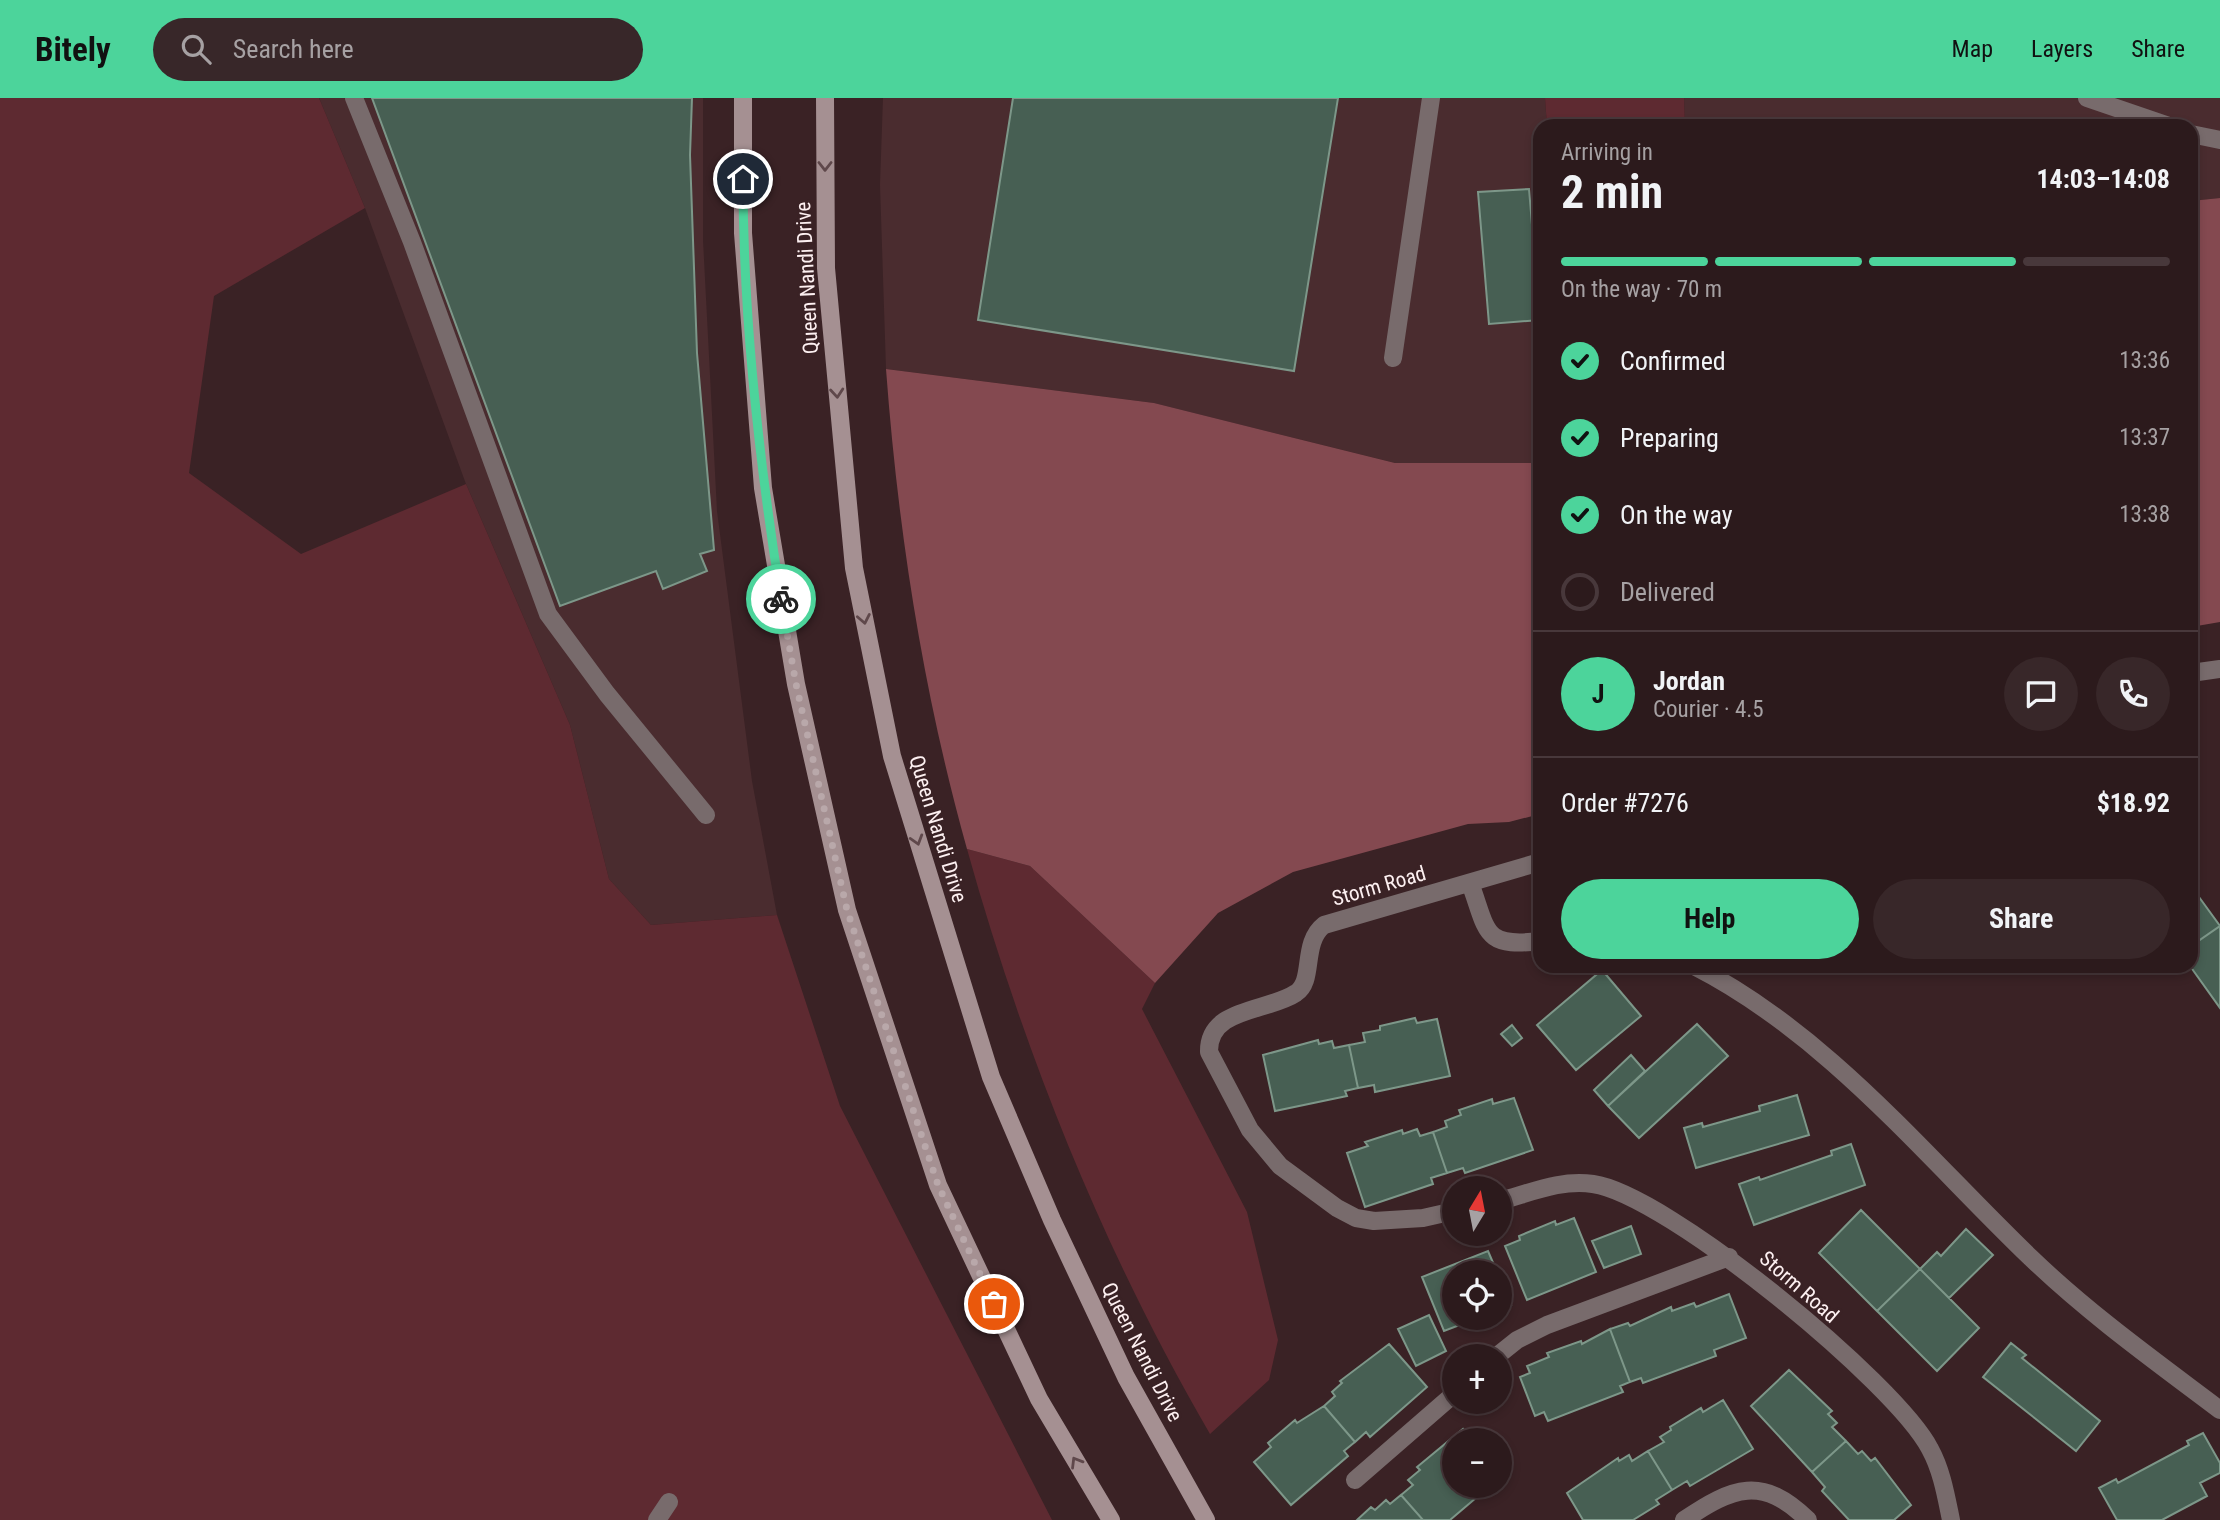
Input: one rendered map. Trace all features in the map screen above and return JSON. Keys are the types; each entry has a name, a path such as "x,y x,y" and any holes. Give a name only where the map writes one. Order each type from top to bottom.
{"main road":[{"path":"743,98 743,233 763,488 796,684 847,910 938,1185 1039,1399 1111,1520"},
{"name":"Queen Nandi Drive","path":"825,98 826,268 854,568 892,756 991,1077 1052,1220 1126,1377 1206,1520"}],"street":[{"path":"354,98 412,242 548,614 607,694 706,815"},
{"path":"1393,358 1431,98"},
{"path":"2087,98 2148,119"},
{"path":"2198,135 2220,140"},
{"path":"2198,672 2220,669"},
{"name":"Storm Road","path":"1442,1214 1423,1218 1374,1221 1356,1218 1336,1208 1280,1166 1250,1130 1209,1052 1209,1043 1213,1031 1222,1021 1297,993 1305,981 1310,945 1316,932 1324,925 1533,864"},
{"path":"1470,883 1487,930 1494,938 1510,944 1533,942"},
{"path":"1706,973 1756,1002 1795,1030 1925,1149 2031,1258 2135,1347 2220,1409"},
{"name":"Storm Road","path":"1512,1198 1567,1183 1618,1190 1729,1257 1895,1403 1930,1448 1944,1484 1951,1520"},
{"path":"1512,1344 1547,1325 1729,1257"},
{"path":"1355,1480 1442,1404"},
{"path":"1684,1520 1714,1500 1740,1491 1764,1492 1787,1500 1808,1520"},
{"path":"657,1520 669,1503"}],"shaded area":[{"path":"0,98 319,98 365,208 214,296 189,473 301,554 466,484 570,725 609,879 651,925 777,915 840,1106 1052,1520 0,1520"},
{"path":"319,98 703,98 703,240 717,511 752,781 777,915 651,925 609,879 570,725 466,484 365,208"},
{"path":"883,98 1545,98 1546,119 1533,119 1533,463 1395,463 1154,403 886,369 880,185"},
{"path":"1545,98 1684,98 1685,119 1546,119"},
{"path":"1684,98 2220,98 2220,198 2198,200 2198,119 1685,119"},
{"path":"2220,198 2220,622 2198,626 2198,200"},
{"path":"886,369 1154,403 1395,463 1533,463 1533,816 1509,822 1468,824 1293,872 1218,913 1155,983 1030,866 967,849 937,731 914,611"},
{"path":"967,849 1030,866 1155,983 1142,1009 1247,1212 1278,1340 1269,1380 1210,1434 1135,1294 1070,1149 1014,1001"}],"building":[{"path":"372,98 692,98 690,155 697,353 714,550 700,554 707,571 663,589 656,571 560,606"},
{"path":"1013,98 1338,98 1294,371 978,320"},
{"path":"1529,189 1533,237 1533,321 1489,324 1478,192"},
{"path":"2198,896 2220,926 2198,941"},
{"path":"2220,926 2220,1008 2195,973 2198,973 2198,941"},
{"path":"1598,973 1605,973 1641,1016 1576,1070 1537,1025"},
{"path":"1415,1018 1417,1023 1437,1019 1450,1076 1375,1092 1374,1085 1358,1088 1349,1045 1365,1042 1363,1033 1380,1030 1380,1026"},
{"path":"1697,1024 1728,1056 1639,1138 1608,1106"},
{"path":"1512,1025 1522,1038 1512,1046 1501,1034"},
{"path":"1318,1040 1319,1044 1332,1041 1334,1048 1349,1045 1358,1088 1345,1091 1347,1096 1275,1111 1263,1055"},
{"path":"1631,1055 1645,1071 1608,1106 1594,1090"},
{"path":"1797,1095 1809,1135 1696,1168 1684,1128 1702,1123 1703,1127 1760,1111 1759,1106"},
{"path":"1514,1098 1533,1150 1465,1173 1463,1168 1447,1173 1433,1132 1447,1127 1445,1121 1461,1115 1459,1110 1492,1099 1493,1104"},
{"path":"1417,1129 1420,1136 1433,1132 1447,1173 1431,1178 1433,1184 1365,1207 1347,1153 1368,1146 1365,1142 1402,1130 1403,1134"},
{"path":"1851,1144 1865,1185 1754,1225 1739,1184 1759,1177 1760,1180 1832,1155 1831,1151"},
{"path":"1861,1210 1920,1269 1877,1311 1819,1253"},
{"path":"1574,1218 1596,1272 1527,1300 1505,1246 1512,1246 1512,1243 1520,1240 1519,1236 1555,1221 1556,1225"},
{"path":"1631,1226 1641,1254 1604,1268 1592,1241"},
{"path":"1966,1229 1993,1255 1949,1298 1920,1269 1937,1252 1941,1256"},
{"path":"1488,1251 1492,1260 1465,1260"},
{"path":"1442,1269 1442,1326 1422,1277"},
{"path":"1920,1269 1979,1328 1937,1371 1877,1311"},
{"path":"1729,1294 1746,1338 1714,1350 1716,1356 1643,1383 1641,1378 1630,1382 1610,1329 1628,1323 1630,1326 1671,1307 1672,1311 1694,1303 1696,1307"},
{"path":"1429,1315 1443,1344 1442,1353 1416,1366 1398,1329"},
{"path":"1610,1329 1630,1382 1620,1386 1623,1392 1548,1421 1544,1412 1535,1416 1520,1377 1530,1373 1527,1366 1549,1357 1547,1353 1581,1341 1582,1344"},
{"path":"2011,1343 2026,1355 2022,1358 2100,1421 2076,1451 1983,1377"},
{"path":"1389,1344 1427,1387 1370,1437 1366,1432 1355,1442 1324,1406 1335,1396 1332,1392 1342,1383 1340,1381"},
{"path":"1789,1370 1832,1411 1828,1414 1837,1423 1832,1427 1846,1441 1812,1472 1751,1406"},
{"path":"1723,1400 1753,1449 1690,1486 1687,1481 1672,1490 1648,1451 1664,1442 1660,1437 1671,1430 1670,1427 1701,1408 1703,1412"},
{"path":"1324,1406 1355,1442 1344,1451 1348,1456 1291,1505 1254,1462 1271,1447 1268,1443 1295,1420 1297,1423"},
{"path":"2203,1433 2220,1463 2220,1473 2200,1483 2207,1496 2162,1520 2117,1520 2099,1488 2116,1479 2118,1483 2189,1445 2187,1441"},
{"path":"1846,1441 1858,1454 1862,1451 1871,1461 1875,1458 1911,1505 1894,1520 1849,1520 1822,1491 1825,1487 1812,1472"},
{"path":"1442,1446 1442,1498 1476,1498 1450,1520 1423,1520 1401,1495 1413,1485 1408,1480 1420,1470 1417,1467"},
{"path":"1648,1451 1672,1490 1656,1500 1659,1504 1633,1520 1583,1520 1567,1493 1618,1458 1619,1461 1629,1455 1632,1461"},
{"path":"1401,1495 1423,1520 1357,1520 1371,1507 1375,1510 1386,1500 1390,1504"}],"way so far":[{"path":"781,599 796,684 847,910 938,1185 994,1304"}],"route":[{"path":"743,179 743,233 763,488 781,599"}]}
